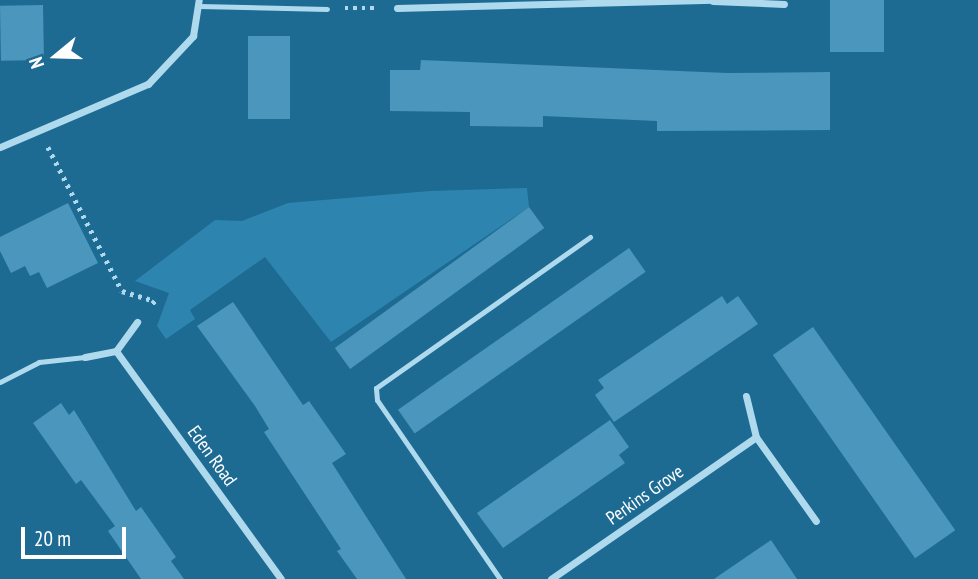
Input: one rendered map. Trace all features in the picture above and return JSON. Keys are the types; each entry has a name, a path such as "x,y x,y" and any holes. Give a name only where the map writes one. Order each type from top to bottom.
{"street":[{"path":"397,8 444,4 713,0 784,4"},
{"path":"0,147 149,84 193,36 199,3"},
{"path":"85,357 116,351 137,323"},
{"name":"Eden Road","path":"116,351 281,579"},
{"path":"746,396 756,437 816,521"},
{"name":"Perkins Grove","path":"551,579 756,437"}],"lane":[{"path":"199,3 327,9"},
{"path":"500,579 377,400 376,388 590,237"},
{"path":"0,382 39,362 85,357"}],"path":[{"path":"327,9 397,8"},
{"path":"39,131 122,291 155,301 137,323"}],"shaded area":[{"path":"527,188 529,207 331,342 265,257 190,310 195,319 166,339 157,326 169,293 135,281 215,220 242,221 288,203 430,191"}],"building":[{"path":"830,0 884,0 884,52 830,52"},
{"path":"43,5 44,60 1,61 0,6"},
{"path":"248,36 290,36 290,119 248,119"},
{"path":"421,60 727,73 830,72 830,130 657,131 657,121 543,116 543,127 470,126 470,112 390,111 390,70 420,70"},
{"path":"68,203 98,263 47,288 39,272 30,276 25,266 11,273 0,251 0,237"},
{"path":"529,207 544,228 350,369 335,348"},
{"path":"629,248 646,272 415,434 398,410"},
{"path":"722,296 727,304 738,296 758,324 614,422 595,395 604,388 598,380"},
{"path":"233,302 303,405 309,401 346,454 332,463 406,579 357,579 337,551 341,549 264,432 269,429 255,406 197,326"},
{"path":"813,327 955,530 915,558 773,355"},
{"path":"61,403 69,415 74,410 136,511 141,507 176,557 171,561 184,579 141,579 108,531 115,526 81,480 76,484 33,423"},
{"path":"610,420 629,447 619,455 625,463 503,548 477,513"},
{"path":"771,540 797,579 714,579"}]}
